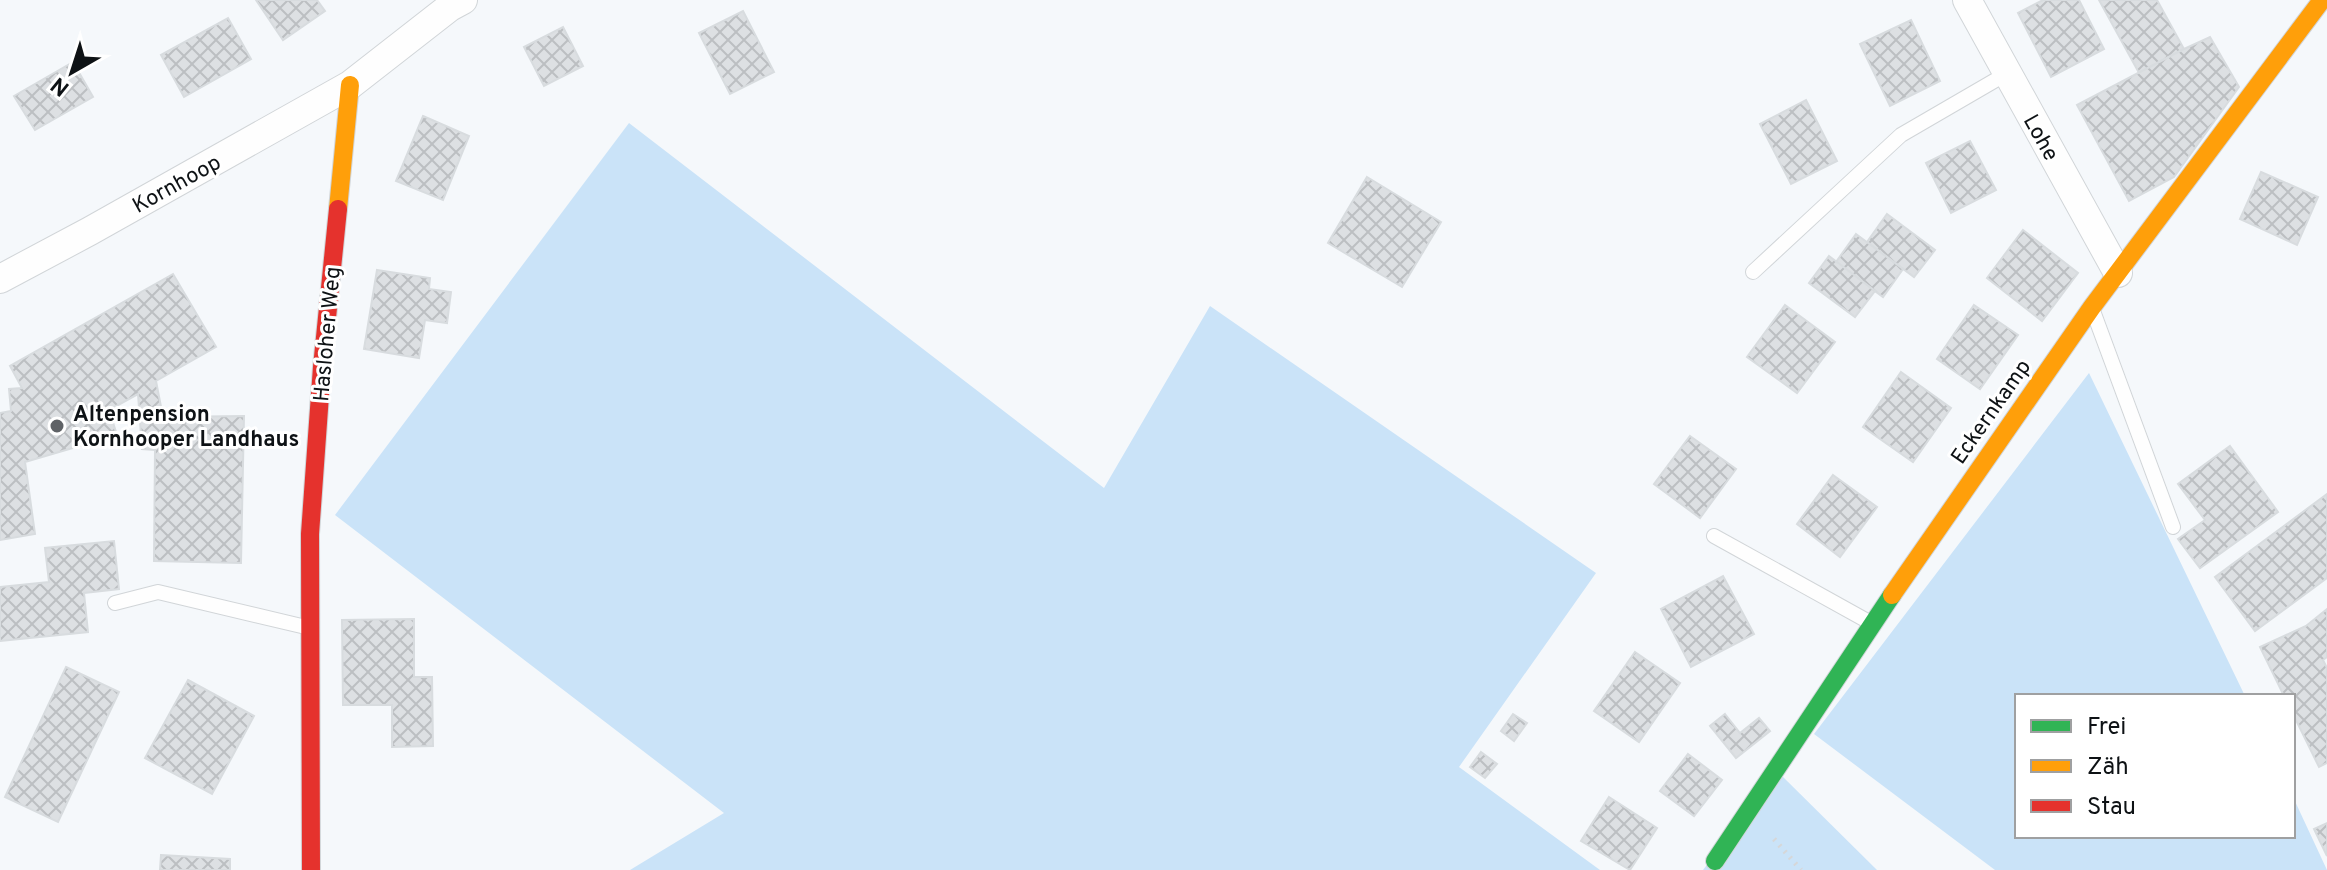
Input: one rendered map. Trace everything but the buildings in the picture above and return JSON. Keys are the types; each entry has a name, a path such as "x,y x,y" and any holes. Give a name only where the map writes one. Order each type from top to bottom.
{"street":[{"path":"350,85 463,0"},
{"name":"Lohe","path":"1967,0 2118,273"},
{"name":"Eckernkamp","path":"1715,861 1872,623 2092,307 2322,0"},
{"name":"Kornhoop","path":"0,279 350,85"},
{"name":"Hasloher Weg","path":"311,870 310,534 319,397 350,85"}],"lane":[{"path":"1753,272 1901,135 2006,74"},
{"path":"2092,307 2173,527"},
{"path":"1714,536 1872,623"},
{"path":"115,603 158,592 310,628"}],"shaded area":[{"path":"629,123 1104,488 1210,306 1596,573 1459,767 1600,870 630,870 724,813 335,515"},
{"path":"2089,373 2244,694 2015,694 2015,838 2295,838 2295,801 2327,870 1995,870 1814,734"},
{"path":"1777,771 1877,870 1703,870"}],"traffic: fast":[{"path":"1715,861 1892,595"}],"traffic: slow":[{"path":"1892,595 2092,307 2322,0"},
{"path":"338,209 350,85"}],"traffic: jam":[{"path":"311,870 310,534 338,209"}],"place":[{"name":"Altenpension Kornhooper Landhaus","path":"57,426"}]}
